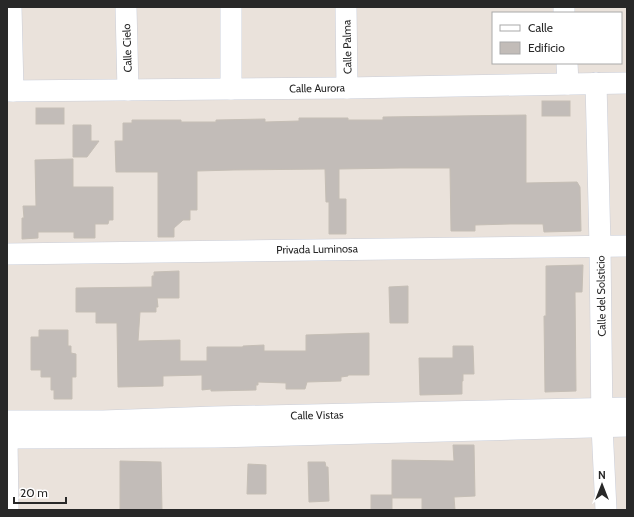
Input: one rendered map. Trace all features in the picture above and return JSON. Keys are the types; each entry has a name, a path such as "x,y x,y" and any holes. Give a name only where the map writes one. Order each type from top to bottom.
{"street":[{"path":"10,91 11,7"},
{"name":"Calle Cielo","path":"126,7 128,90"},
{"path":"231,7 231,89"},
{"name":"Calle Palma","path":"346,7 348,88"},
{"path":"567,64 568,84"},
{"name":"Calle Aurora","path":"10,91 348,88 627,82"},
{"name":"Calle del Solsticio","path":"596,83 606,510"},
{"name":"Privada Luminosa","path":"7,254 627,246"},
{"name":"Calle Vistas","path":"7,439 214,427 603,417 627,408"},
{"name":"Calle Vistas","path":"603,417 627,426"},
{"name":"Calle Vistas","path":"7,421 103,421 214,427"},
{"path":"7,439 8,510"}],"building":[{"path":"542,101 570,101 570,116 542,116"},
{"path":"36,108 64,108 64,124 36,124"},
{"path":"526,115 526,183 577,182 580,187 581,231 544,232 543,224 510,224 475,225 475,231 451,231 450,168 400,168 339,169 339,199 346,199 346,234 329,234 329,202 326,202 325,169 233,170 197,171 197,210 190,210 190,220 183,220 174,228 174,237 158,237 158,172 116,172 115,141 123,141 123,123 132,123 132,120 216,122 216,120 265,119 265,122 299,121 299,118 383,120 383,117"},
{"path":"73,125 91,125 91,141 99,141 87,157 73,157"},
{"path":"73,159 73,187 113,187 113,220 109,220 108,224 95,224 95,238 74,238 74,232 38,232 38,238 22,239 22,218 24,218 23,206 36,206 35,160"},
{"path":"583,265 582,292 575,292 576,391 545,392 544,316 546,316 546,266"},
{"path":"179,271 179,298 157,298 158,307 156,307 156,312 140,312 138,341 180,340 180,361 207,361 207,347 243,347 264,345 264,351 306,351 306,335 369,333 369,375 348,375 341,377 341,381 307,382 305,389 286,389 286,383 258,382 258,385 256,385 256,390 202,390 202,375 163,376 163,386 118,387 117,323 96,323 96,312 76,312 76,288 152,287 152,276 154,276 154,272"},
{"path":"408,286 408,323 390,323 389,287"},
{"path":"39,330 68,330 68,346 71,346 71,353 76,354 76,377 72,377 72,399 54,399 54,390 51,390 51,377 41,377 41,370 31,370 31,337 39,337"},
{"path":"453,346 473,346 474,374 463,374 462,394 420,395 419,358 453,358"},
{"path":"453,445 474,445 475,496 454,497 455,510 422,510 422,498 392,498 392,460 454,461"},
{"path":"120,461 161,462 162,510 120,510"},
{"path":"308,462 325,462 326,467 328,467 329,501 309,502"},
{"path":"248,464 266,465 266,494 247,494"},
{"path":"371,495 392,495 392,510 371,510"}]}
